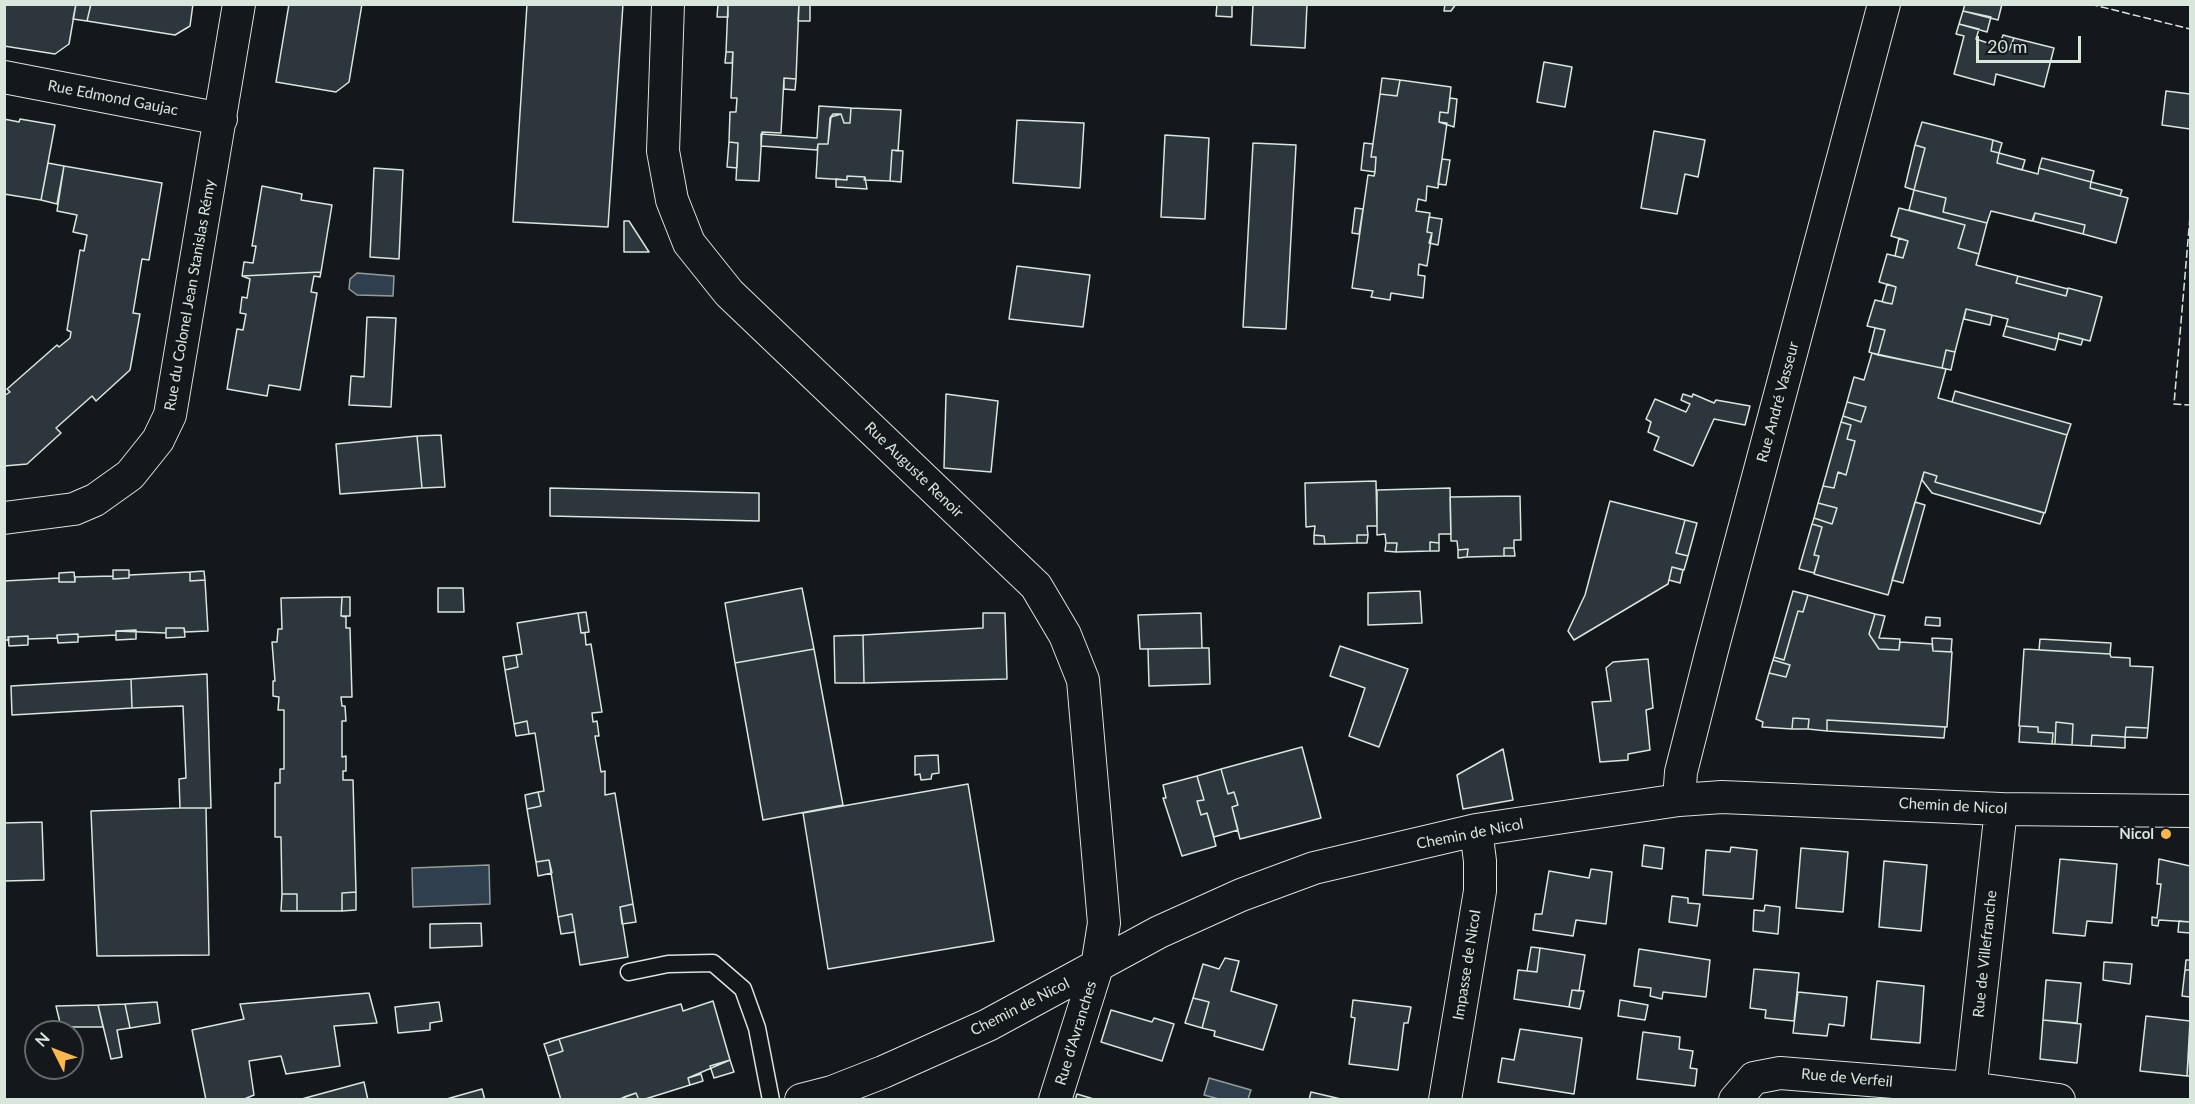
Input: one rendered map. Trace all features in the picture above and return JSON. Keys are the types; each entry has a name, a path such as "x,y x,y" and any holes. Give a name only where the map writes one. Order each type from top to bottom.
{"street":[{"name":"Rue du Colonel Jean Stanislas Rémy","path":"4,518 74,509 95,500 130,475 158,440 170,415 239,4"},
{"name":"Rue Auguste Renoir","path":"668,4 663,151 672,200 689,243 729,292 1036,586 1065,635 1083,680 1092,770 1104,924 1097,967"},
{"name":"Rue André Vasseur","path":"1679,800 1682,772 1712,650 1884,4"},
{"name":"Rue Edmond Gaujac","path":"4,77 221,118"},
{"name":"Chemin de Nicol","path":"801,1100 832,1092 893,1068 988,1025 1173,925 1241,895 1314,868 1476,830 1679,800 1733,797 2001,809 2190,811"},
{"name":"Rue de Villefranche","path":"1969,1094 2001,809"},
{"name":"Impasse de Nicol","path":"1445,1100 1480,891 1480,861 1476,830"},
{"name":"Rue d'Avranches","path":"1055,1100 1097,967"},
{"name":"Rue de Verfeil","path":"1735,1100 1754,1078 1780,1073 1969,1094 2059,1100"}],"lane":[{"path":"629,972 668,964 713,963 743,989 757,1028 771,1100"}],"water":[{"path":"357,273 394,276 393,296 357,295 349,289 350,279"},
{"path":"489,865 490,904 413,907 412,868"},
{"path":"1209,1078 1251,1090 1248,1099 1219,1099 1204,1095"}],"building":[{"path":"4,4 76,4 69,44 55,54 4,46"},
{"path":"76,4 91,4 87,21 73,19"},
{"path":"91,4 193,4 190,26 175,35 87,21"},
{"path":"289,4 362,4 349,82 336,92 276,82"},
{"path":"527,4 623,4 608,227 513,222"},
{"path":"718,4 728,4 728,17 717,17"},
{"path":"728,4 799,4 796,79 784,78 781,133 762,132 759,181 736,180 738,143 729,142 730,112 736,112 737,98 731,98 733,52 726,52"},
{"path":"799,4 810,4 810,21 798,21"},
{"path":"1217,4 1232,4 1232,17 1216,16"},
{"path":"1253,4 1307,4 1305,48 1251,45"},
{"path":"1445,4 1456,4 1451,11 1444,11"},
{"path":"1965,4 2002,4 1998,20 1963,11"},
{"path":"1963,11 1991,17 1987,32 1959,24"},
{"path":"1959,24 1979,29 1976,39 2009,50 2014,38 2054,48 2044,87 1996,74 1994,85 1954,74 1964,36 1956,34"},
{"path":"2003,35 2014,38 2009,50 1999,47"},
{"path":"726,52 733,52 732,63 725,63"},
{"path":"1544,62 1572,67 1565,107 1537,102"},
{"path":"784,78 796,79 795,90 784,89"},
{"path":"1382,78 1400,80 1397,96 1380,94"},
{"path":"1400,80 1451,87 1448,113 1440,112 1439,122 1447,123 1438,188 1427,186 1426,201 1418,199 1416,211 1430,213 1427,232 1432,233 1427,266 1419,264 1418,275 1425,276 1423,298 1391,293 1390,300 1371,297 1373,291 1352,288 1368,175 1374,176 1375,172 1376,157 1371,157 1380,94 1397,96"},
{"path":"2166,91 2190,94 2190,129 2162,125"},
{"path":"1450,98 1457,99 1454,127 1439,122 1440,112 1448,113"},
{"path":"819,106 851,108 850,123 844,123 841,114 831,117 828,144 818,144 817,150 761,146 761,134 817,138"},
{"path":"851,108 901,110 898,151 892,150 890,181 864,180 865,177 847,176 847,180 816,178 818,144 828,144 830,118 833,114 841,114 844,123 850,123"},
{"path":"4,119 19,122 20,119 55,125 41,200 4,194"},
{"path":"1017,120 1084,123 1080,188 1013,183"},
{"path":"1922,122 1993,140 1991,151 1999,153 1997,163 2038,174 2039,168 2091,182 2090,188 2128,198 2116,243 2083,234 2085,225 2035,213 2032,221 1991,211 1987,223 1943,212 1946,198 1914,190 1925,148 1915,145"},
{"path":"1654,131 1705,140 1698,177 1685,174 1677,214 1641,208"},
{"path":"1165,135 1209,138 1205,219 1161,217"},
{"path":"1993,140 2002,143 1999,153 1991,151"},
{"path":"729,142 738,143 737,168 727,167"},
{"path":"1253,143 1296,145 1286,329 1243,327"},
{"path":"1364,143 1373,144 1371,157 1376,157 1375,172 1361,170"},
{"path":"1915,145 1925,148 1914,190 1905,187"},
{"path":"892,150 903,151 901,182 890,181"},
{"path":"1999,153 2025,160 2022,170 1997,163"},
{"path":"2042,158 2094,171 2091,182 2039,168"},
{"path":"1442,159 1450,160 1446,185 1438,184"},
{"path":"48,163 64,166 57,204 41,200"},
{"path":"64,166 162,183 149,260 142,259 133,313 140,314 130,370 96,401 92,396 56,428 61,433 27,464 4,466 4,396 10,392 7,389 57,345 59,347 70,338 71,332 67,330 80,250 84,251 87,235 73,232 77,215 57,211"},
{"path":"374,168 403,170 399,259 370,257"},
{"path":"847,176 865,177 867,189 836,187 836,179 847,180"},
{"path":"2091,182 2122,190 2120,196 2090,188"},
{"path":"262,186 302,194 301,200 332,205 321,272 242,276 244,262 253,263 256,246 252,246"},
{"path":"1914,190 1946,198 1943,212 1987,223 1979,254 1958,248 1965,225 1909,210"},
{"path":"1355,208 1363,209 1359,234 1352,233"},
{"path":"1899,208 1965,225 1958,248 1979,254 1976,265 2018,276 2016,283 2066,296 2068,288 2102,297 2090,341 2059,333 2058,339 2006,326 2008,319 1966,309 1955,352 1946,350 1942,368 1878,355 1885,330 1867,326 1875,300 1892,304 1896,287 1879,282 1887,254 1903,258 1908,241 1891,236"},
{"path":"2035,213 2085,225 2083,234 2033,221"},
{"path":"1429,217 1442,219 1438,245 1429,243 1432,233 1427,232"},
{"path":"624,221 629,221 649,252 624,252"},
{"path":"1899,238 1908,241 1903,258 1895,256"},
{"path":"1017,266 1090,275 1083,327 1009,319"},
{"path":"321,272 320,277 314,276 311,292 317,293 300,390 269,385 267,396 227,389 237,329 243,330 246,314 240,313 242,297 247,298 250,279 242,276"},
{"path":"2018,276 2068,289 2066,296 2016,283"},
{"path":"1887,284 1896,287 1892,304 1882,302"},
{"path":"1966,309 1992,315 1990,325 1964,319"},
{"path":"367,317 396,318 391,407 349,405 351,376 364,377"},
{"path":"2006,326 2058,339 2055,350 2003,336"},
{"path":"1875,328 1885,330 1878,355 1869,352"},
{"path":"2059,333 2083,339 2081,345 2058,339"},
{"path":"1946,350 1955,352 1951,370 1942,368"},
{"path":"1872,353 1946,369 1938,398 2067,435 2045,513 1935,482 1937,476 1924,472 1888,595 1814,574 1819,556 1814,555 1822,527 1812,524 1814,518 1832,524 1837,508 1818,503 1823,486 1834,488 1838,472 1846,475 1855,441 1847,439 1851,425 1841,422 1843,416 1861,422 1866,407 1847,402 1854,377 1864,380"},
{"path":"1955,391 2071,424 2067,435 1952,402"},
{"path":"946,394 998,401 991,472 944,468"},
{"path":"1683,394 1692,397 1693,394 1714,403 1716,400 1750,406 1745,425 1714,419 1693,466 1654,450 1659,437 1648,432 1651,422 1646,419 1655,399 1686,412 1690,404 1681,400"},
{"path":"1847,402 1866,407 1861,422 1843,416"},
{"path":"1841,422 1851,425 1847,439 1855,441 1846,475 1838,472 1834,488 1823,486"},
{"path":"441,435 445,487 422,488 417,436"},
{"path":"417,436 422,488 340,494 336,444"},
{"path":"1924,472 1937,476 1935,482 2044,513 2040,524 1932,493 1922,480"},
{"path":"1376,481 1377,526 1367,526 1368,535 1357,535 1357,543 1325,544 1324,536 1314,535 1315,526 1306,527 1305,483"},
{"path":"550,488 759,493 759,521 550,516"},
{"path":"1450,488 1451,534 1439,534 1439,543 1430,542 1430,551 1396,552 1397,543 1386,543 1385,534 1377,535 1377,490"},
{"path":"1520,496 1521,540 1514,540 1514,548 1504,548 1504,556 1467,557 1468,549 1458,550 1457,541 1451,541 1450,497"},
{"path":"1610,501 1685,520 1676,553 1688,556 1684,570 1672,567 1668,584 1574,640 1568,631 1585,595"},
{"path":"1915,502 1925,505 1903,583 1892,580"},
{"path":"1818,503 1837,508 1832,524 1814,518"},
{"path":"1685,520 1697,523 1688,556 1676,553"},
{"path":"1812,524 1822,527 1814,555 1819,556 1814,573 1799,569"},
{"path":"1314,535 1324,536 1325,544 1314,544"},
{"path":"1357,535 1368,535 1367,543 1357,543"},
{"path":"1430,542 1439,543 1439,551 1430,551"},
{"path":"1386,543 1397,543 1396,552 1385,551"},
{"path":"1504,548 1514,548 1515,556 1504,556"},
{"path":"1468,549 1467,557 1458,558 1458,550"},
{"path":"1672,567 1683,570 1680,583 1669,580"},
{"path":"113,570 129,570 129,578 113,579"},
{"path":"204,571 205,580 190,581 190,572"},
{"path":"74,572 75,582 59,582 59,573"},
{"path":"190,572 190,581 205,580 208,631 185,632 184,628 166,628 166,633 116,631 116,635 78,637 78,634 57,635 57,638 28,639 28,636 8,637 9,640 4,640 4,581 59,578 59,582 75,582 75,577 113,576 113,579 129,578 129,575"},
{"path":"438,588 463,588 464,612 438,612"},
{"path":"802,588 814,649 735,663 725,603"},
{"path":"1420,591 1422,623 1368,625 1368,593"},
{"path":"1793,591 1808,595 1803,612 1798,611 1784,660 1774,657"},
{"path":"1808,595 1875,614 1869,634 1879,649 1899,650 1900,642 1932,644 1933,651 1952,652 1947,727 1827,720 1827,731 1808,729 1809,719 1793,718 1792,729 1762,727 1763,722 1756,719 1769,673 1786,677 1790,665 1773,660 1774,657 1784,660 1798,611 1803,612"},
{"path":"342,597 350,597 350,616 341,616"},
{"path":"342,597 341,616 346,617 346,628 350,628 352,697 341,697 342,706 345,706 346,721 342,721 342,757 346,756 346,771 343,771 343,780 353,780 356,892 342,893 342,911 297,911 297,894 282,894 281,837 275,837 275,783 280,783 280,769 284,769 284,710 278,710 279,697 273,696 273,681 275,681 272,642 277,642 278,629 282,629 281,598"},
{"path":"586,612 589,632 581,633 578,613"},
{"path":"578,613 581,633 585,633 586,645 591,644 602,712 592,713 593,722 597,721 599,736 595,736 601,772 605,771 605,795 615,793 633,904 620,907 628,957 580,965 572,914 558,917 549,860 536,862 527,809 541,806 538,792 544,791 535,733 529,734 527,721 514,724 505,670 518,667 516,655 522,654 517,623"},
{"path":"983,613 1005,613 1007,679 864,683 863,635 983,628"},
{"path":"1201,613 1202,648 1140,649 1138,615"},
{"path":"1875,614 1885,616 1879,638 1900,639 1899,650 1879,649 1869,634"},
{"path":"1926,617 1940,618 1940,626 1925,625"},
{"path":"166,628 184,628 185,637 166,638"},
{"path":"136,630 136,639 116,640 116,631"},
{"path":"78,634 78,642 58,643 57,635"},
{"path":"863,635 864,683 835,683 834,636"},
{"path":"28,636 28,645 9,646 8,637"},
{"path":"1932,638 1952,639 1951,652 1933,651"},
{"path":"2040,639 2111,643 2110,654 2039,650"},
{"path":"1340,646 1408,669 1379,747 1349,736 1365,688 1330,676"},
{"path":"1209,648 1210,684 1149,686 1148,649"},
{"path":"814,649 843,805 763,820 735,663"},
{"path":"2024,649 2110,654 2111,657 2130,658 2130,666 2153,667 2148,728 2126,727 2125,737 2092,735 2091,746 2072,745 2073,724 2056,722 2055,744 2052,744 2053,733 2038,732 2038,727 2019,726"},
{"path":"516,655 518,667 505,670 503,657"},
{"path":"1648,659 1653,708 1646,710 1650,750 1628,754 1628,760 1600,762 1592,702 1611,701 1606,668 1613,662"},
{"path":"1773,660 1790,665 1786,677 1769,673"},
{"path":"207,674 211,808 180,808 179,779 186,778 183,706 132,708 131,679"},
{"path":"131,679 132,708 12,715 11,686"},
{"path":"1793,718 1809,719 1808,729 1792,729"},
{"path":"1827,720 1945,727 1944,738 1827,731"},
{"path":"527,721 529,734 516,736 514,724"},
{"path":"2056,722 2073,724 2072,745 2055,744"},
{"path":"2020,726 2038,727 2038,732 2053,733 2052,744 2019,742"},
{"path":"2126,727 2148,728 2147,738 2125,737"},
{"path":"2092,735 2125,737 2125,748 2091,746"},
{"path":"1302,747 1321,818 1240,839 1232,807 1238,805 1234,792 1228,794 1221,769"},
{"path":"1503,749 1513,800 1463,809 1457,775"},
{"path":"938,755 939,773 932,774 931,779 921,780 920,774 915,775 915,756"},
{"path":"1221,769 1228,794 1234,792 1238,805 1232,807 1238,830 1214,837 1207,813 1201,815 1197,801 1204,800 1197,776"},
{"path":"1197,776 1204,800 1197,801 1201,815 1207,813 1216,846 1182,856 1163,798 1166,798 1163,785"},
{"path":"968,784 994,941 828,969 803,813"},
{"path":"538,792 541,806 527,809 525,795"},
{"path":"206,808 209,955 97,956 91,811"},
{"path":"42,822 44,880 4,881 4,823"},
{"path":"1644,845 1664,848 1662,869 1642,866"},
{"path":"1731,847 1757,850 1753,899 1703,895 1706,850 1730,852"},
{"path":"1801,848 1848,852 1843,912 1796,908"},
{"path":"2060,859 2117,864 2112,923 2087,921 2085,936 2053,933"},
{"path":"2159,859 2190,866 2190,922 2159,920 2158,926 2152,925 2152,917 2157,918 2161,884 2157,884"},
{"path":"549,860 552,873 538,876 536,862"},
{"path":"1884,861 1927,865 1921,931 1879,927"},
{"path":"1591,869 1612,872 1606,924 1576,920 1573,936 1533,930 1535,914 1542,914 1549,871 1589,878"},
{"path":"356,892 356,910 342,911 342,893"},
{"path":"282,894 297,894 297,911 281,911"},
{"path":"1672,896 1688,898 1688,903 1700,904 1697,926 1669,922"},
{"path":"633,904 636,922 622,924 620,907"},
{"path":"1765,905 1780,907 1778,934 1753,931 1754,910 1764,911"},
{"path":"572,914 575,932 561,934 558,917"},
{"path":"2179,921 2190,922 2190,933 2178,932"},
{"path":"481,923 482,946 430,948 430,924"},
{"path":"1531,947 1540,948 1537,972 1527,971"},
{"path":"1540,948 1585,955 1579,991 1572,990 1569,1007 1514,999 1518,970 1537,972"},
{"path":"1639,949 1710,960 1706,997 1663,992 1662,999 1650,996 1651,988 1634,986"},
{"path":"1225,958 1239,961 1231,991 1277,1005 1263,1050 1214,1036 1215,1031 1202,1028 1209,1002 1193,998 1203,964 1219,969"},
{"path":"2186,960 2190,960 2190,970 2185,970"},
{"path":"2104,962 2132,964 2130,984 2103,980"},
{"path":"1754,969 1799,973 1794,1021 1765,1018 1766,1010 1750,1008"},
{"path":"2185,970 2190,970 2190,997 2182,996"},
{"path":"2046,980 2081,983 2077,1023 2043,1020"},
{"path":"1877,981 1924,986 1920,1043 1871,1039"},
{"path":"1572,990 1584,991 1580,1009 1569,1007"},
{"path":"1798,992 1847,997 1844,1026 1829,1024 1827,1036 1793,1033"},
{"path":"369,993 377,1023 334,1026 340,1066 286,1074 281,1056 249,1061 254,1095 242,1100 206,1100 192,1030 244,1019 240,1004"},
{"path":"1193,998 1209,1002 1202,1028 1185,1023"},
{"path":"1353,1000 1411,1007 1408,1023 1404,1023 1398,1070 1349,1064 1355,1018 1351,1017"},
{"path":"1620,1000 1648,1005 1645,1020 1618,1016"},
{"path":"713,1001 730,1060 688,1078 690,1085 642,1100 639,1100 636,1093 617,1100 561,1100 548,1056 563,1051 559,1039 681,1004 683,1011"},
{"path":"157,1002 160,1023 130,1028 125,1004"},
{"path":"439,1002 442,1021 430,1023 430,1030 398,1033 395,1007"},
{"path":"125,1004 130,1028 117,1030 122,1057 111,1059 98,1005"},
{"path":"98,1005 103,1027 84,1027 84,1020 59,1020 56,1006"},
{"path":"1111,1010 1152,1022 1154,1018 1174,1024 1162,1061 1101,1042"},
{"path":"2146,1016 2190,1021 2187,1076 2140,1071"},
{"path":"2043,1020 2081,1024 2077,1063 2040,1059"},
{"path":"1520,1029 1582,1038 1574,1094 1498,1082 1502,1058 1514,1060"},
{"path":"1643,1032 1680,1037 1679,1049 1693,1051 1690,1068 1697,1069 1695,1086 1637,1079"},
{"path":"2190,1036 2190,1076 2187,1076"},
{"path":"559,1039 563,1051 548,1056 544,1044"},
{"path":"730,1060 734,1072 714,1078 710,1066"},
{"path":"701,1074 703,1081 690,1085 688,1078"},
{"path":"364,1082 368,1100 298,1100"},
{"path":"482,1089 485,1100 443,1100"},
{"path":"1311,1092 1345,1100 1309,1100"},
{"path":"636,1093 639,1100 625,1100 624,1097"},
{"path":"1077,1094 1097,1100 1075,1100"}],"fence":[{"path":"2090,4 2190,29"},
{"path":"2190,217 2174,404 2190,405"}],"place":[{"name":"Nicol","path":"2166,834"}]}
